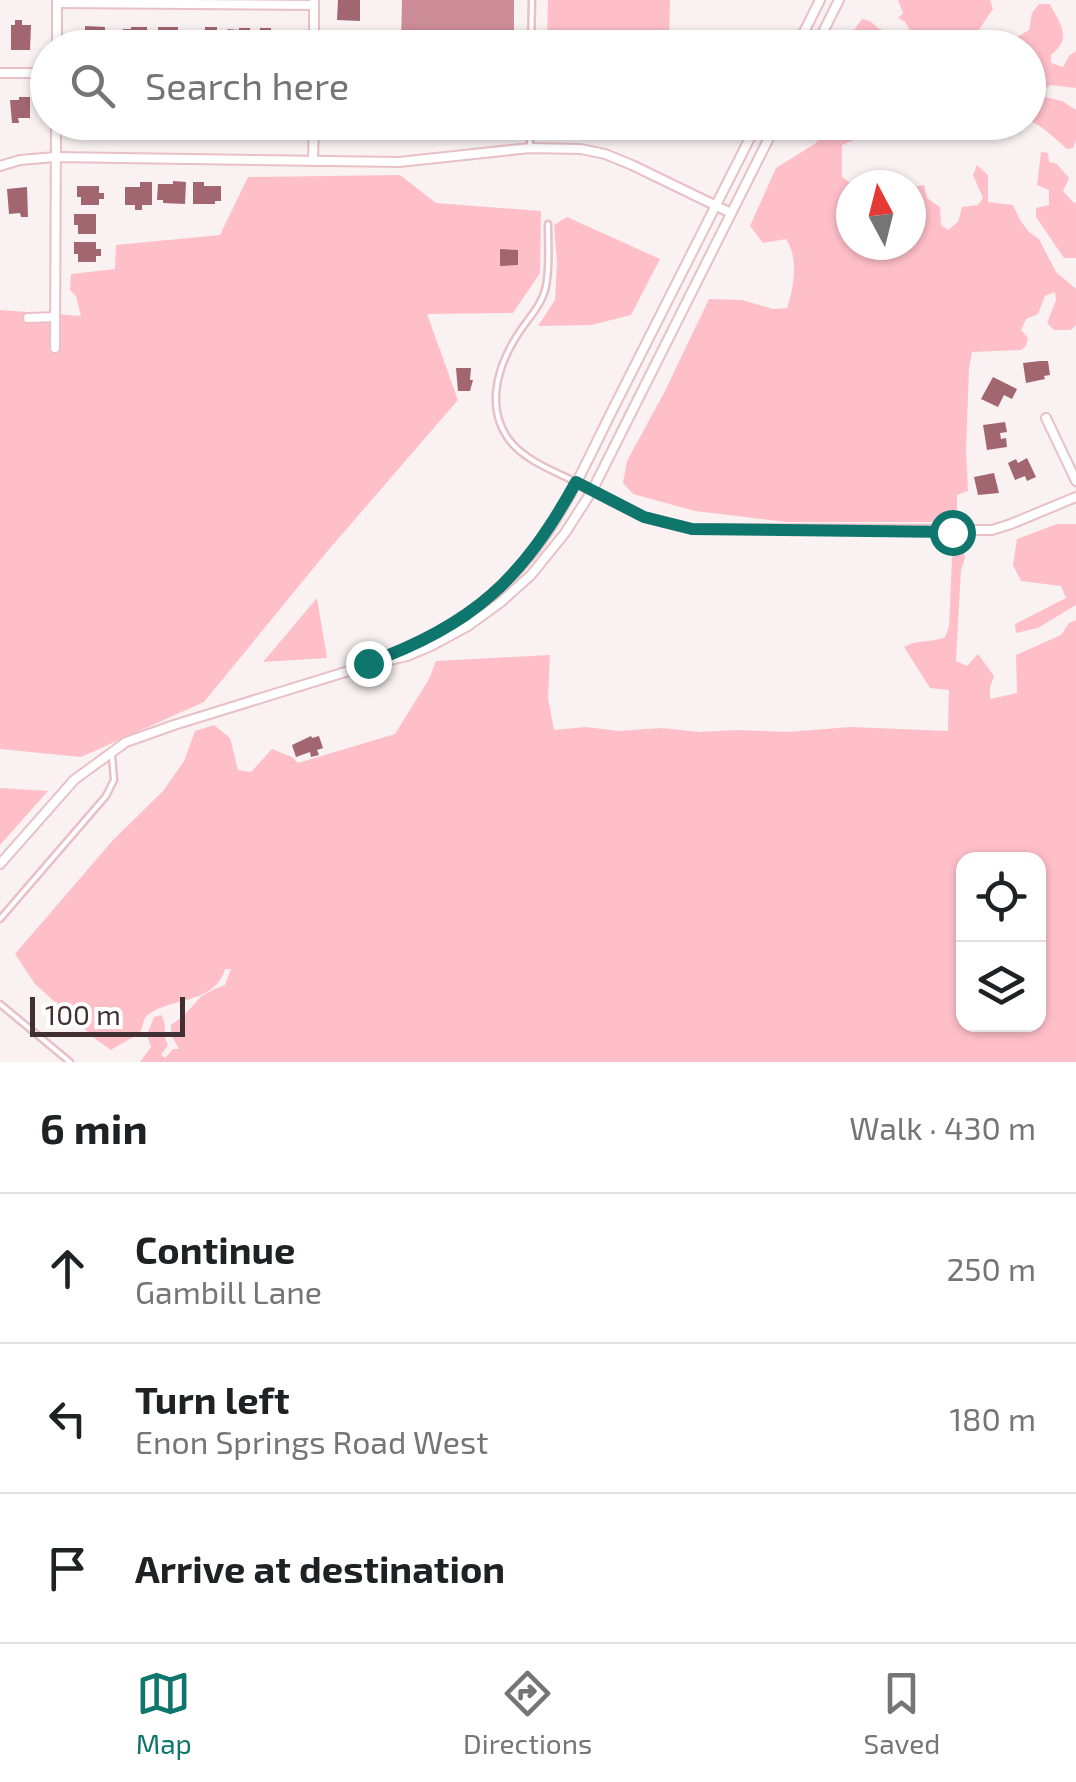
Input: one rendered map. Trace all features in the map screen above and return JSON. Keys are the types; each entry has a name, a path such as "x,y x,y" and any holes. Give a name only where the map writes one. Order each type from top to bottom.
{"street":[{"path":"805,30 820,0"},
{"path":"825,30 840,0"},
{"path":"57,30 57,2 314,2 314,30"},
{"path":"0,73 30,73"},
{"path":"55,140 55,348"},
{"path":"313,161 314,140"},
{"path":"356,669 460,620 494,593 534,550 576,482 749,140"},
{"path":"0,864 74,780 126,742 407,656 486,614 515,591 546,558 592,491 768,140"},
{"path":"0,166 55,156 399,162 530,148 581,150 604,154 731,213"},
{"path":"28,318 54,318"},
{"path":"1046,418 1076,482"},
{"path":"576,482 644,517 692,529 992,530 1076,497"}],"lane":[{"path":"531,30 532,0"},
{"path":"530,140 530,148"},
{"path":"548,224 546,287 538,309 525,322 501,365 496,381 497,412 511,442 533,460 576,482"},
{"path":"0,919 106,796 114,780 112,751"},
{"path":"0,1004 70,1062"}],"shaded area":[{"path":"402,0 514,0 514,30 401,30"},
{"path":"548,0 670,0 669,30 547,30"},
{"path":"898,0 990,0 993,9 979,30 910,30 898,18 903,13"},
{"path":"1039,4 1050,4 1063,37 1051,55 1051,63 1063,67 1076,51 1076,88 1050,85 1046,88 1046,30 1029,30 1032,13"},
{"path":"862,19 883,30 854,30"},
{"path":"1046,97 1076,110 1076,140 1073,148 1067,149 1046,131"},
{"path":"818,140 854,140 842,145 842,170 836,170 836,260 926,260 926,194 940,207 941,225 948,230 958,222 962,207 978,205 983,198 973,175 977,165 988,175 988,202 1013,205 1029,232 1039,239 1056,272 1076,289 1076,325 1071,330 1054,330 1047,323 1055,292 1045,296 1038,314 1026,319 1021,330 1028,338 1021,350 972,352 966,451 968,491 957,495 957,522 786,522 695,511 633,494 623,483 627,461 709,299 787,308 794,273 790,247 786,239 763,243 750,226 776,168"},
{"path":"1041,152 1048,153 1049,162 1057,164 1069,178 1063,191 1076,202 1076,258 1064,258 1036,217 1036,208 1049,205 1049,190 1037,185"},
{"path":"400,175 436,203 541,211 540,273 513,313 427,314 458,400 204,702 81,757 0,749 0,310 81,316 76,296 70,290 71,274 115,269 116,245 220,235 248,177"},
{"path":"567,217 660,259 631,315 591,325 538,326 555,300 554,225"},
{"path":"1057,524 1076,524 1076,605 1038,628 1016,633 1015,624 1066,598 1061,586 1021,581 1013,565 1017,539"},
{"path":"957,548 963,548 965,558 956,661 967,666 978,654 994,676 990,699 1017,693 1016,655 1061,635 1076,620 1076,1062 140,1062 151,1047 147,1035 154,1017 161,1015 164,1022 168,1045 161,1055 165,1058 173,1049 179,1049 171,1035 171,1025 202,996 225,985 231,969 225,969 211,990 154,1011 145,1018 139,1033 111,1050 35,984 15,954 113,840 163,791 184,761 195,731 214,725 230,738 238,770 251,772 272,749 298,763 395,734 436,661 550,655 548,698 554,730 586,727 619,731 661,728 787,732 850,727 948,731 949,690 930,688 904,647 945,637 949,627 952,557"},
{"path":"317,598 327,658 263,662"},
{"path":"0,788 48,791 0,845"}],"building":[{"path":"338,0 360,0 360,21 337,20"},
{"path":"15,20 22,20 22,25 31,25 30,50 11,50 11,25 15,25"},
{"path":"85,26 105,27 105,30 85,30"},
{"path":"30,97 30,118 18,118 19,123 12,123 10,100"},
{"path":"140,182 152,182 152,205 135,210 135,205 125,205 125,187 140,187"},
{"path":"186,182 185,204 157,200 158,184"},
{"path":"193,182 221,186 221,201 193,204"},
{"path":"77,186 99,186 104,199 99,199 99,205 81,205"},
{"path":"27,187 28,217 9,214 7,189"},
{"path":"74,214 96,214 96,234 78,234"},
{"path":"74,242 96,242 101,256 96,256 96,262 78,262"},
{"path":"500,249 518,250 518,265 500,266"},
{"path":"1048,361 1050,375 1026,383 1023,363"},
{"path":"456,368 471,368 470,391 458,391"},
{"path":"993,377 1017,389 1012,399 1004,395 998,407 981,399"},
{"path":"1005,422 1007,432 1000,433 1001,439 1006,438 1007,447 987,450 983,425"},
{"path":"1027,458 1036,477 1015,480 1008,463"},
{"path":"994,473 999,493 978,495 974,477"},
{"path":"319,736 323,748 317,750 319,755 311,757 310,752 296,757 292,745"}],"route":[{"path":"368,663 435,635 494,593 534,550 576,482 644,517 692,529 952,532"}]}
